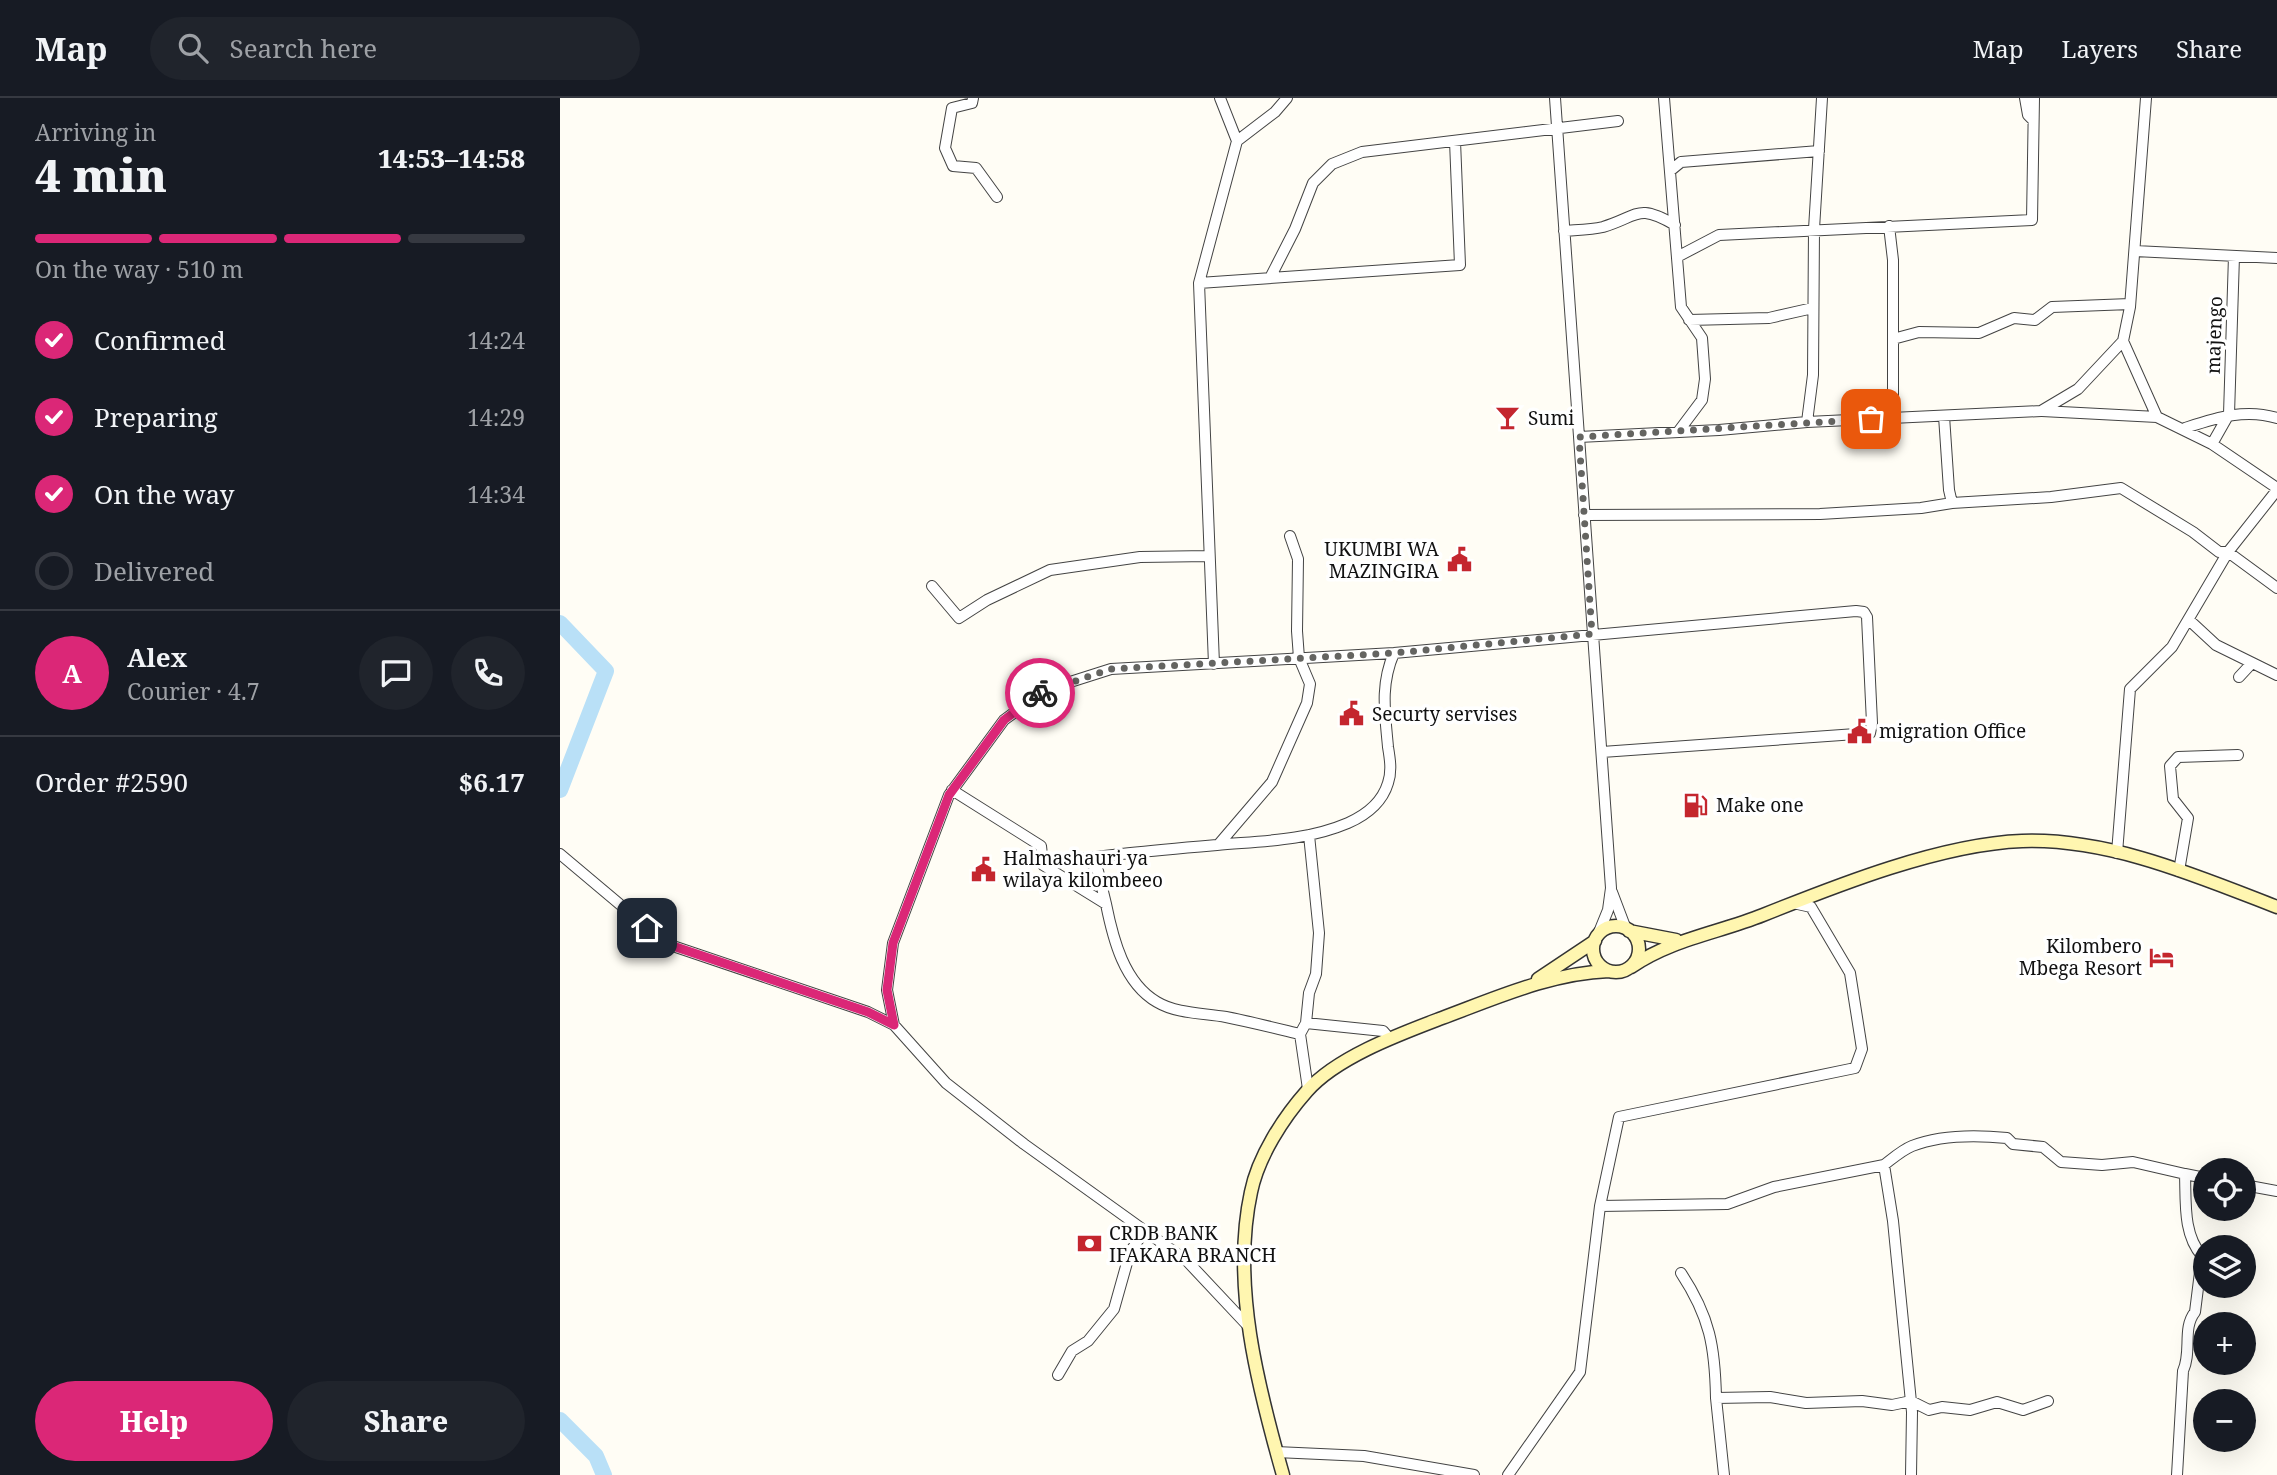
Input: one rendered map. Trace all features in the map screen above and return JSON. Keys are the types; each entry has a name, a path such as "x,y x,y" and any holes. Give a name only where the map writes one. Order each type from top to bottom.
{"main road":[{"path":"1283,1475 1250,1327 1245,1252 1251,1191 1276,1134 1308,1089 1350,1059 1389,1038 1516,991 1589,972 1623,971 1651,953 1679,941 1970,848 2023,841 2117,853 2179,871 2277,906"},
{"path":"1516,991 1559,968 1607,929 1627,930 1679,941"},
{"path":"1627,930 1635,937 1639,950 1631,967"},
{"path":"1596,939 1597,961 1609,971"}],"street":[{"path":"973,98 972,103 952,108 945,148 953,166 976,168 996,197"},
{"path":"1214,664 1199,283 1237,141 1220,98"},
{"path":"1237,141 1275,112 1287,98"},
{"path":"1555,98 1611,888 1608,910 1596,939"},
{"path":"1664,98 1681,307 1700,334 1704,379 1702,400 1678,432"},
{"path":"1807,422 1812,374 1814,229 1822,98"},
{"path":"2025,98 2028,116 2033,120"},
{"path":"1677,257 1719,235 2032,220 2034,98"},
{"path":"2041,411 2078,389 2123,341 2130,304 2146,98"},
{"path":"1270,278 1295,229 1313,183 1332,164 1362,152 1618,121"},
{"path":"1199,283 1460,265 1455,141"},
{"path":"1670,171 1681,162 1819,151"},
{"path":"1564,231 1602,227 1631,214 1650,212 1675,226"},
{"path":"1889,226 1893,260 1893,418"},
{"path":"2135,251 2277,258"},
{"name":"majengo","path":"2213,444 2229,414 2234,256"},
{"path":"1893,339 1919,332 1979,333 2014,318 2035,320 2052,307 2130,304"},
{"path":"1689,320 1769,318 1813,308"},
{"path":"1700,334 1707,321"},
{"path":"2123,341 2157,417"},
{"path":"1579,437 1807,422 2041,411 2157,417 2185,428 2213,444 2277,489 2228,552 2172,647 2130,689 2117,853"},
{"path":"2185,428 2229,414 2262,413 2277,418"},
{"path":"1944,416 1948,490 1952,503"},
{"path":"1584,515 1820,514 2051,497 2121,488 2193,532 2219,552 2228,552 2277,588"},
{"path":"1219,844 1272,782 1282,754 1299,727 1310,684 1299,658 1295,595 1298,559 1290,536"},
{"path":"932,586 959,618 987,600 1050,570 1140,556 1209,556"},
{"path":"894,1025 887,990 893,943 952,790 1004,720 1045,690 1111,669 1394,653 1856,611 1864,612 1867,617 1872,723 1870,733 1602,752"},
{"path":"2189,620 2216,645 2277,675"},
{"path":"1043,865 1219,844 1258,843 1309,835 1348,823 1366,813 1378,803 1388,783 1391,766 1383,695 1385,674 1394,653"},
{"path":"2239,677 2252,663"},
{"path":"2179,871 2188,818 2173,799 2170,766 2178,757 2238,755"},
{"path":"952,790 1041,846 1043,865"},
{"path":"1308,1089 1300,1034 1306,1023 1309,993 1318,959 1309,835"},
{"path":"564,856 626,912 667,944 868,1012 894,1025 946,1083 1024,1144 1187,1261 1250,1327"},
{"path":"1087,858 1098,871 1117,949 1137,986 1158,1003 1300,1034"},
{"path":"1043,865 1106,904"},
{"path":"1611,888 1627,930"},
{"path":"1508,1475 1580,1372 1600,1206 1619,1117 1855,1068 1862,1049 1850,973 1811,907 1793,903"},
{"path":"1306,1023 1383,1031 1389,1038"},
{"path":"1600,1206 1727,1204 1774,1187 1884,1165 1910,1146 1938,1140 1986,1136 2007,1138 2013,1144 2043,1147 2061,1162 2102,1165 2133,1162 2193,1176"},
{"path":"1884,1165 1893,1221 1911,1401 1911,1475"},
{"path":"2177,1475 2183,1371 2188,1360 2189,1319 2195,1312 2202,1256 2193,1245 2186,1218 2185,1174"},
{"path":"2256,1187 2277,1191"},
{"path":"1058,1375 1072,1351 1088,1341 1114,1309 1130,1252 1145,1230"},
{"path":"1681,1273 1711,1333 1715,1348 1711,1362 1724,1475"},
{"path":"1716,1398 1770,1397 1806,1402 1861,1401 1892,1405 1911,1401 1929,1410 1942,1407 1970,1410 1997,1402 2023,1410 2048,1401"},
{"path":"1276,1452 1364,1456 1474,1475"}],"waterway":[{"path":"560,623 606,671 560,790"},
{"path":"560,1420 596,1456 604,1475"}],"way so far":[{"path":"1040,693 1111,669 1394,653 1592,634 1579,437 1871,419"}],"place":[{"name":"Sumi","path":"1508,418"},
{"name":"UKUMBI WA MAZINGIRA","path":"1459,560"},
{"name":"Securty servises","path":"1352,714"},
{"name":"migration Office","path":"1859,731"},
{"name":"Make one","path":"1696,805"},
{"name":"Halmashauri ya wilaya kilombeeo","path":"983,869"},
{"name":"Kilombero Mbega Resort","path":"2162,957"},
{"name":"CRDB BANK IFAKARA BRANCH","path":"1089,1244"}],"route":[{"path":"647,928 667,944 720,964 807,990 868,1012 894,1025 887,990 893,943 949,795 1004,720 1040,693"}]}
